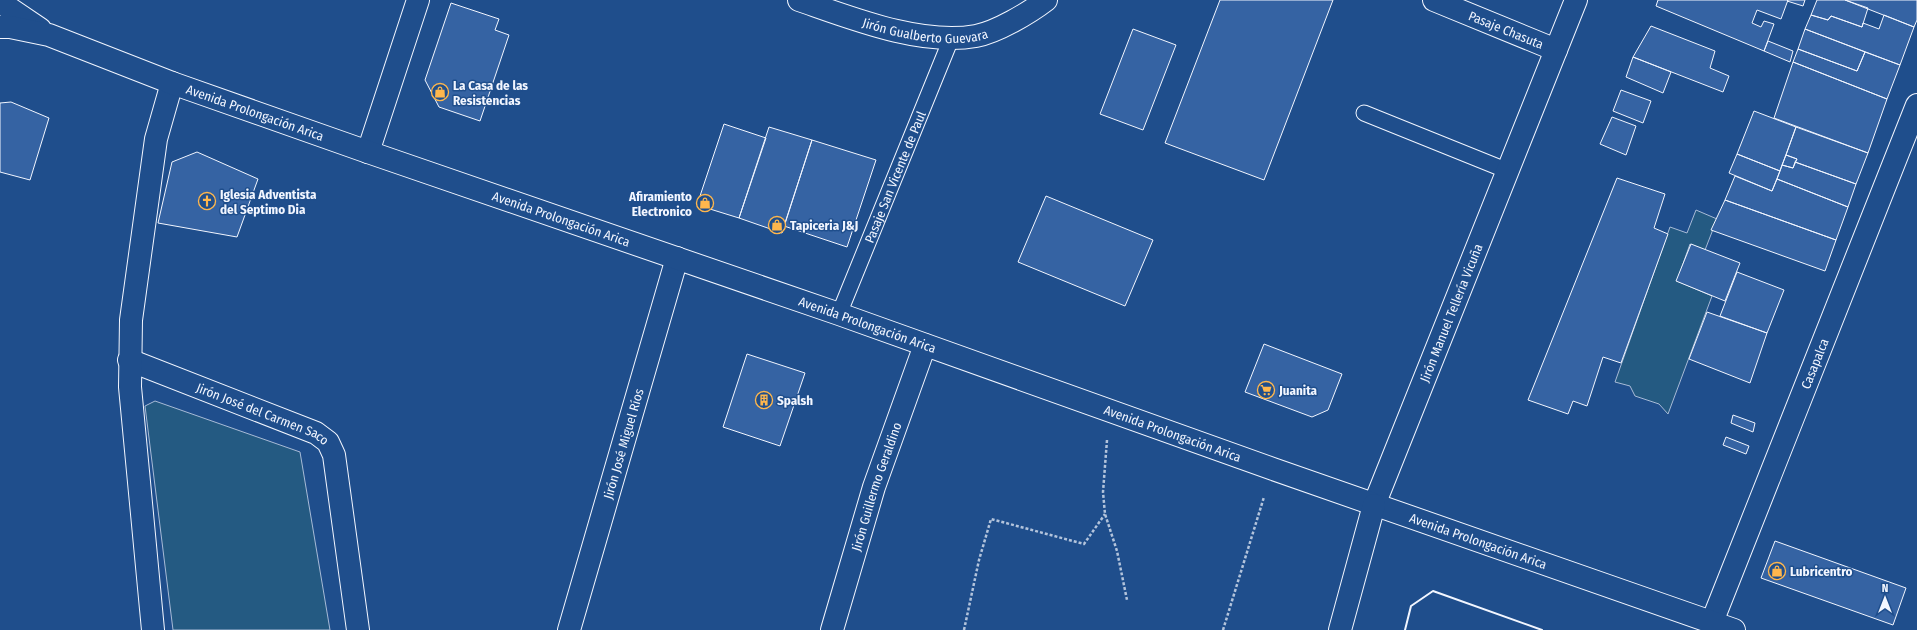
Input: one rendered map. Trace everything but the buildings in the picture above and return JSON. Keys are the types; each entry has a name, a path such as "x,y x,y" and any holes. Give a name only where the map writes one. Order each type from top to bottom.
{"street":[{"path":"368,152 418,0"},
{"name":"Jirón Gualberto Guevara","path":"799,0 862,22 907,33 951,39 978,36 998,28 1033,10 1046,0"},
{"name":"Pasaje Chasuta","path":"1434,0 1556,50"},
{"name":"Jirón Manuel Tellería Vicuña","path":"1340,630 1374,505 1576,0"},
{"path":"0,2 49,35"},
{"name":"Avenida Prolongación Arica","path":"0,27 10,27 49,35 172,83 839,314 1374,505 1734,630"},
{"path":"153,630 130,387 129,360 131,320 156,139 172,83"},
{"name":"Casapalca","path":"1712,622 1917,105"},
{"name":"Jirón José Miguel Ríos","path":"569,630 677,258"},
{"name":"Jirón Guillermo Geraldino","path":"832,630 874,487 925,345"},
{"name":"Jirón José del Carmen Saco","path":"129,360 316,433 328,442 334,455 358,630"}],"lane":[{"name":"Pasaje San Vicente de Paul","path":"839,314 951,39"},
{"path":"1364,113 1508,171"}],"path":[{"path":"1110,410 1103,492 1105,514 1117,551 1127,600"},
{"path":"1223,630 1273,469"},
{"path":"964,630 979,560 991,519 1084,544 1105,514"}],"shaded area":[{"path":"1696,210 1717,219 1705,250 1690,244 1677,281 1712,296 1668,414 1659,404 1635,396 1630,386 1615,382 1670,227 1687,233"},
{"path":"155,401 300,452 330,630 173,630 145,406"}],"wall":[{"path":"1405,630 1411,606 1433,591 1542,630"}],"place":[{"name":"La Casa de las Resistencias","path":"440,92"},
{"name":"Iglesia Adventista del Septimo Dia","path":"207,201"},
{"name":"Afiramiento Electronico","path":"705,203"},
{"name":"Tapiceria J&J","path":"777,225"},
{"name":"Juanita","path":"1266,390"},
{"name":"Spalsh","path":"764,400"},
{"name":"Lubricentro","path":"1777,571"}]}
